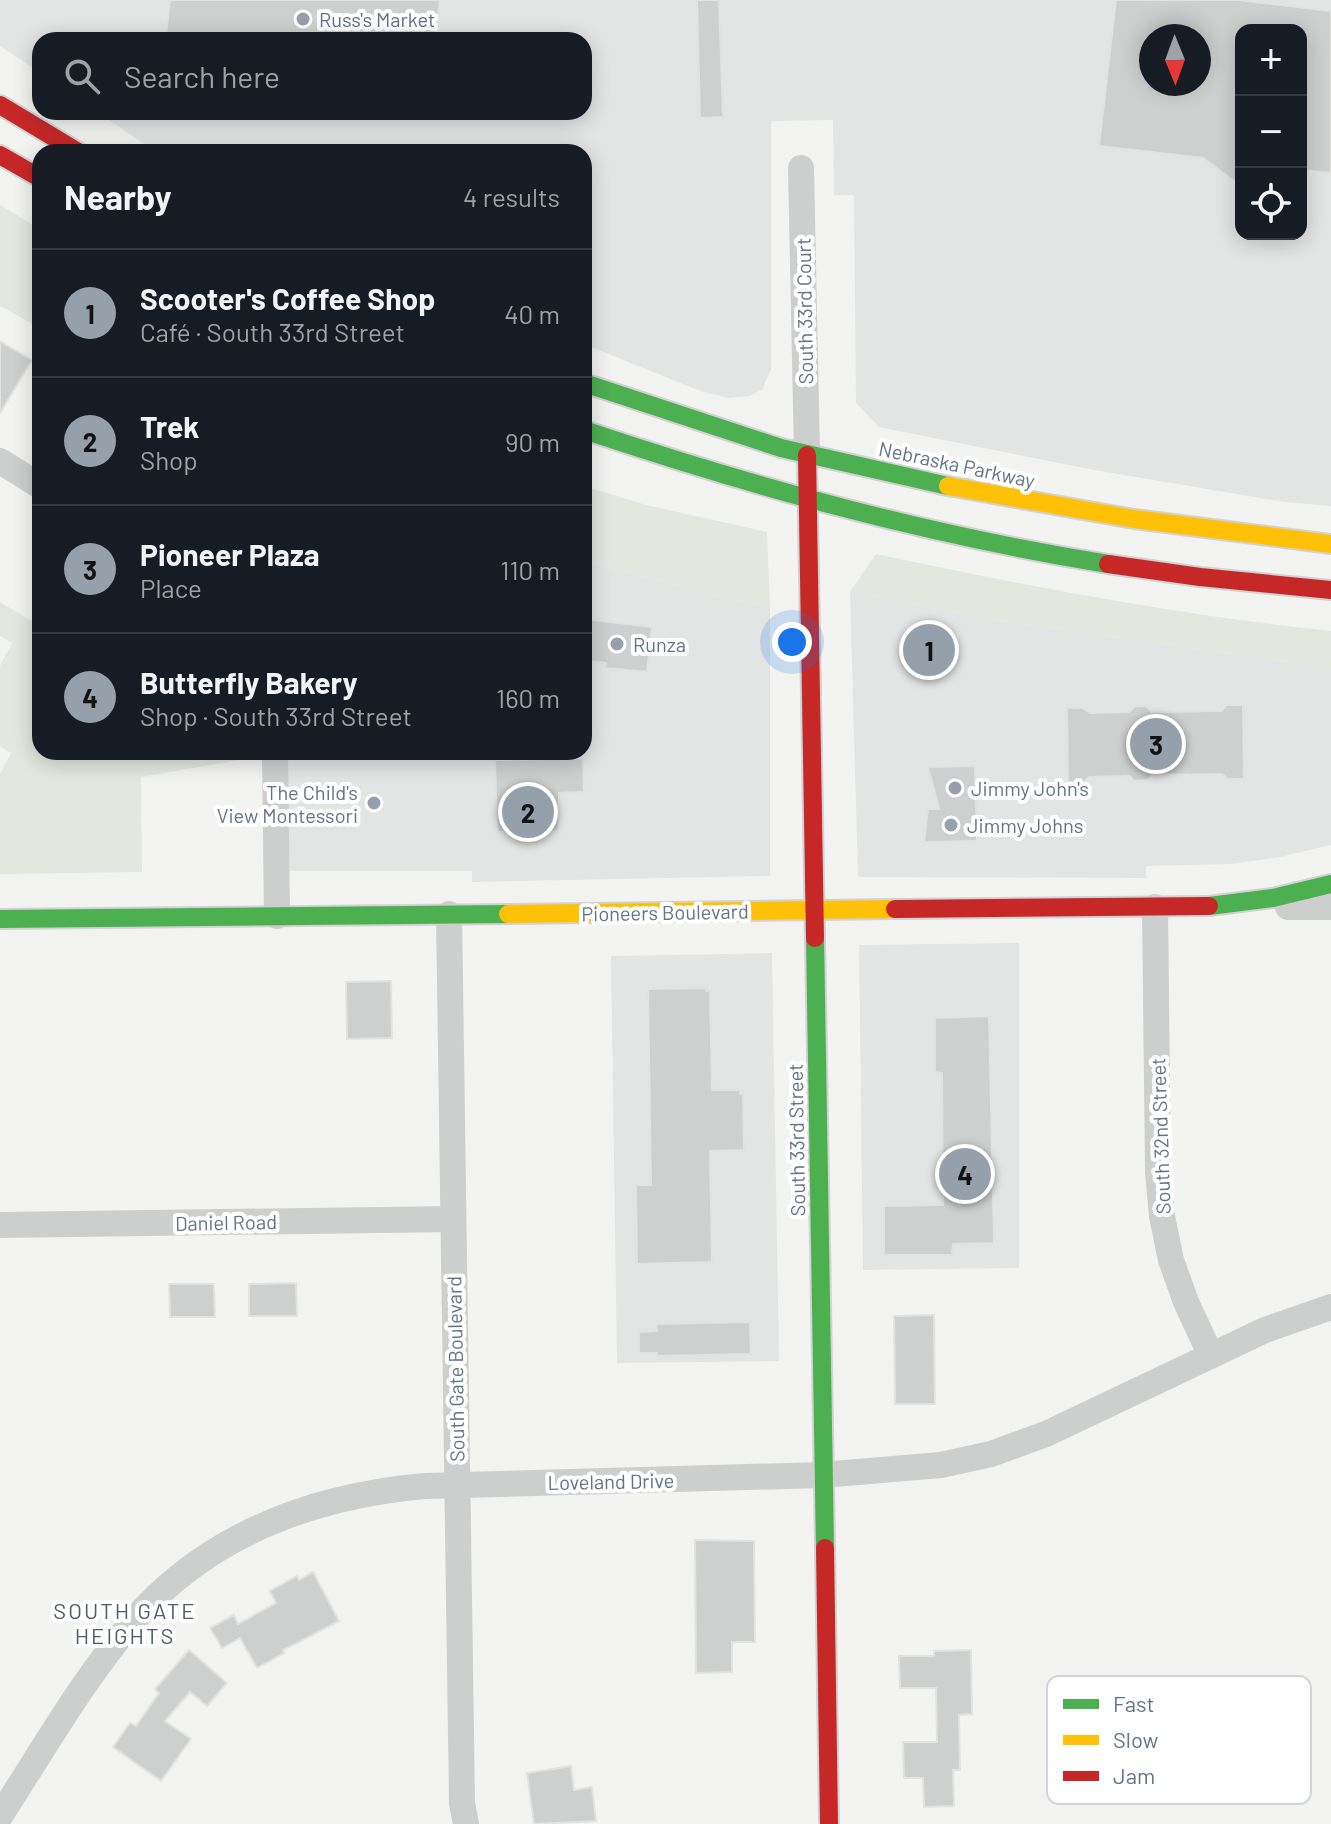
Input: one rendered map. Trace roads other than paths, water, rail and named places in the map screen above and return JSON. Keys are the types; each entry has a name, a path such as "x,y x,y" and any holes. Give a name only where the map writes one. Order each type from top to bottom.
{"main road":[{"path":"0,105 65,144"},
{"path":"0,155 32,173"},
{"name":"Nebraska Parkway","path":"592,386 712,427 807,455 1031,503 1331,544"},
{"path":"592,433 810,501 928,529 1071,557 1331,590"},
{"name":"South 33rd Street","path":"807,455 829,1824"},
{"path":"1209,906 1273,898 1331,884"},
{"name":"Pioneers Boulevard","path":"0,919 1209,906"}],"street":[{"name":"South 33rd Court","path":"801,168 807,455"},
{"path":"0,461 32,481"},
{"path":"275,760 277,916"},
{"name":"Pioneers Boulevard","path":"1209,906 1331,907"},
{"name":"South 32nd Street","path":"1155,907 1158,1172 1162,1216 1171,1260 1211,1356"},
{"name":"South Gate Boulevard","path":"449,914 462,1803 466,1824"},
{"name":"Daniel Road","path":"0,1225 453,1219"},
{"name":"Loveland Drive","path":"0,1816 9,1781 109,1651 158,1597 202,1560 272,1521 334,1499 377,1490 822,1475 941,1465 991,1454 1046,1434 1265,1330 1331,1307"}],"place":[{"name":"Russ's Market","path":"303,19"},
{"name":"Runza","path":"617,644"},
{"name":"Scooter's Coffee Shop","path":"929,650"},
{"name":"Pioneer Plaza","path":"1156,744"},
{"name":"Jimmy John's","path":"955,788"},
{"name":"The Child's View Montessori","path":"374,803"},
{"name":"Trek","path":"528,812"},
{"name":"Jimmy Johns","path":"951,825"},
{"name":"Butterfly Bakery","path":"965,1174"}],"district":[{"name":"SOUTH GATE HEIGHTS","path":"125,1622"}]}
